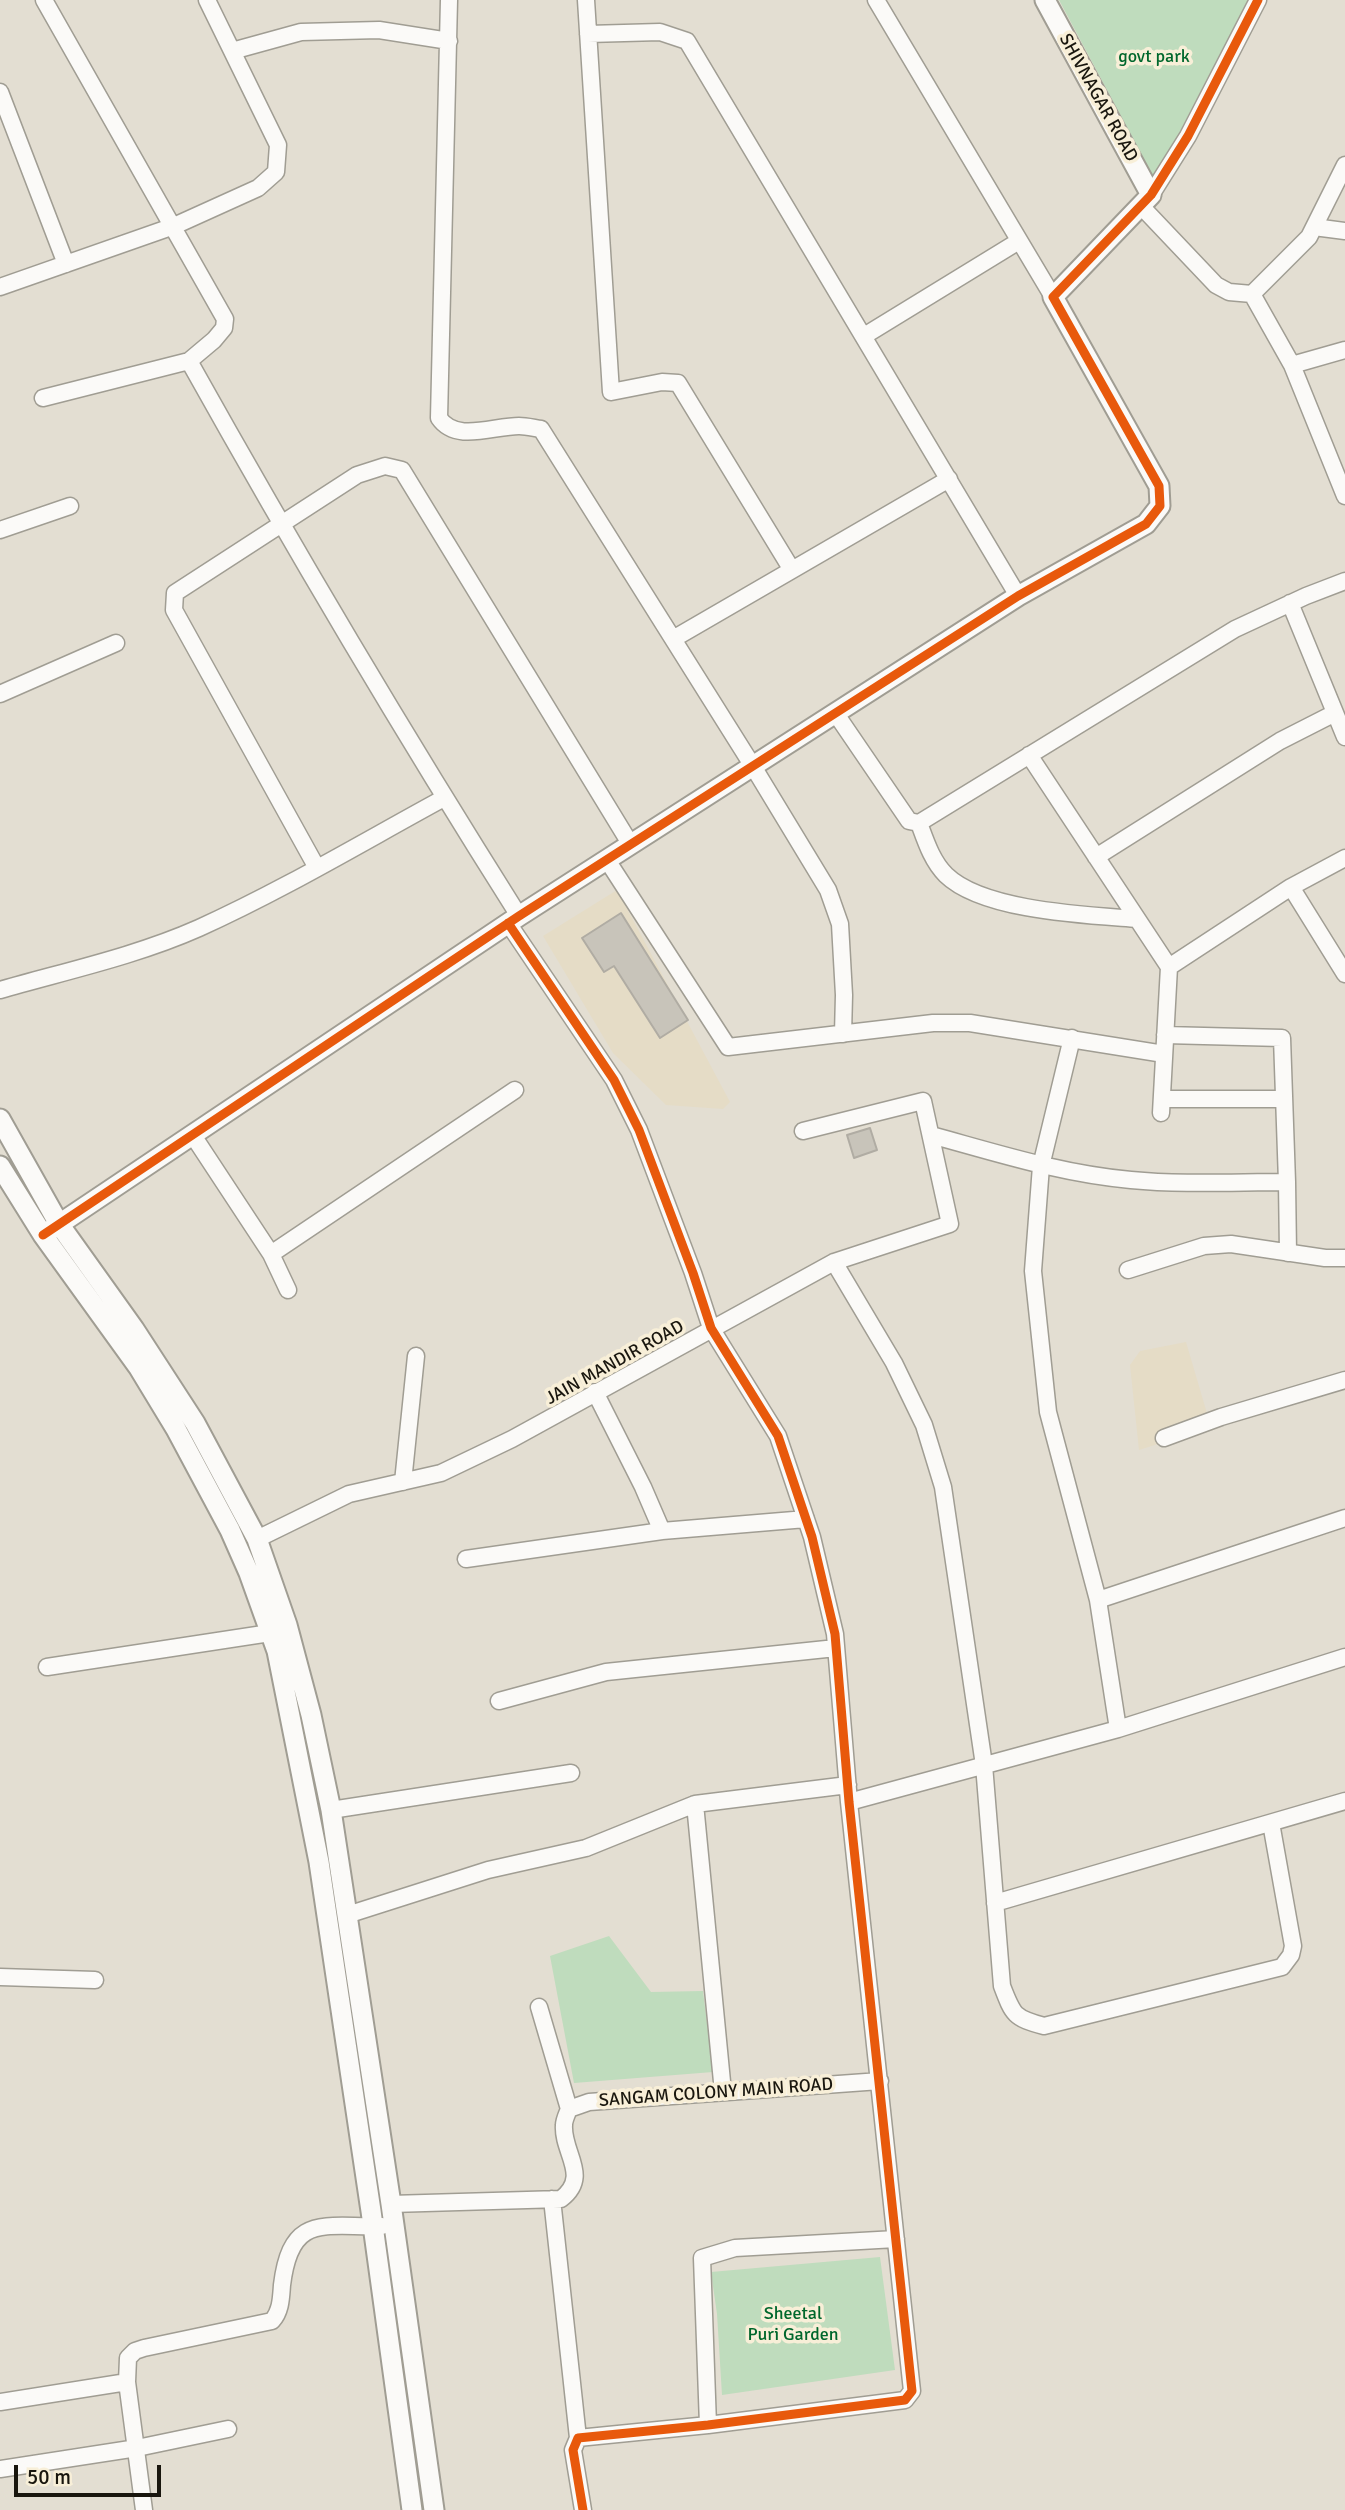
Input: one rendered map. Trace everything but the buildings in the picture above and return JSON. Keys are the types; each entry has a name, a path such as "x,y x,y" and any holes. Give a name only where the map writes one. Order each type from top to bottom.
{"street":[{"path":"43,398 189,361 225,328 225,319 174,226 44,0"},
{"path":"0,287 174,226 258,188 276,173 278,145 207,0"},
{"path":"449,0 439,418 451,429 461,432 520,426 541,429 828,890 840,924 843,1034"},
{"path":"586,0 611,393 662,382 678,383 792,570"},
{"path":"51,1230 514,919 754,768 1018,596 1146,524 1160,506 1159,486 1053,297 876,0"},
{"name":"SHIVNAGAR ROAD","path":"1045,0 1146,201"},
{"path":"1053,297 1146,201 1188,136 1258,0"},
{"path":"232,51 301,32 379,30 449,41"},
{"path":"588,34 660,32 687,41 1018,596"},
{"path":"0,92 66,264"},
{"path":"1252,294 1308,237 1345,164"},
{"path":"1146,201 1216,285 1229,292 1252,294"},
{"path":"1314,227 1345,231"},
{"path":"864,336 1019,241"},
{"path":"1252,294 1292,365 1339,461 1345,496"},
{"path":"1292,365 1345,350"},
{"path":"189,361 280,525 514,919 614,1080 639,1130 693,1273 710,1328 778,1436 812,1537 836,1648 848,1793 912,2391 905,2400 579,2438"},
{"path":"317,868 174,610 176,593 357,475 385,466 402,470 631,845"},
{"path":"673,639 949,479"},
{"path":"0,530 70,506"},
{"path":"836,714 909,821 919,823 1235,629 1345,581"},
{"path":"1290,603 1345,737"},
{"path":"0,694 116,643"},
{"path":"1096,857 1280,741 1335,713"},
{"path":"1029,755 1169,967 1161,1106 1284,1099"},
{"path":"0,989 134,951 197,929 317,868 444,798"},
{"path":"919,823 930,854 946,875 969,891 991,901 1137,919"},
{"path":"1169,967 1291,887 1345,858"},
{"path":"607,860 728,1047 933,1023 970,1023 1164,1054"},
{"path":"1291,887 1345,974"},
{"path":"1165,1035 1283,1038 1288,1253"},
{"path":"1072,1038 1041,1166 1033,1271 1048,1412 1098,1600 1118,1729"},
{"path":"271,1254 515,1090"},
{"name":"JAIN MANDIR ROAD","path":"257,1539 349,1494 440,1473 512,1439 834,1262 950,1224 923,1101 803,1131"},
{"path":"0,1119 51,1230 176,1429 230,1530 249,1573 277,1651 319,1862 374,2226 412,2510"},
{"path":"192,1134 271,1254 288,1290"},
{"path":"931,1135 1041,1166 1133,1180 1287,1182"},
{"path":"0,1166 134,1329 195,1423 257,1539 288,1625 331,1810 434,2510"},
{"path":"1128,1270 1204,1246 1231,1244 1325,1258 1345,1258"},
{"path":"834,1262 894,1363 924,1424 939,1475 984,1765 1002,1986 1010,2008 1021,2020 1044,2026 1282,1968 1291,1955 1293,1946 1270,1823"},
{"path":"403,1482 416,1356"},
{"path":"1164,1438 1221,1417 1345,1380"},
{"path":"595,1392 662,1531"},
{"path":"1098,1600 1345,1518"},
{"path":"466,1559 662,1531 806,1520"},
{"path":"47,1667 270,1633"},
{"path":"499,1701 607,1672 836,1648"},
{"path":"347,1915 488,1870 586,1849 695,1804 848,1793 984,1765 1118,1729 1345,1657"},
{"path":"331,1810 571,1773"},
{"path":"995,1903 1345,1801"},
{"path":"695,1804 723,2092"},
{"path":"0,1977 95,1980"},
{"path":"391,2204 561,2199 570,2192 576,2175 564,2126 569,2109 539,2007"},
{"name":"SANGAM COLONY MAIN ROAD","path":"569,2109 589,2102 880,2081"},
{"path":"552,2199 579,2438 573,2451 583,2510"},
{"path":"144,2510 127,2382 128,2358 135,2351 272,2321 279,2310 287,2257 293,2243 301,2234 323,2227 394,2225"},
{"path":"708,2425 702,2258 735,2248 896,2239"},
{"path":"0,2402 127,2382"},
{"path":"0,2469 137,2448 228,2430"}],"shaded area":[{"path":"617,890 730,1102 723,1109 666,1105 613,1053 543,936"},
{"path":"1186,1342 1211,1427 1139,1450 1130,1365 1140,1351"}],"green space":[{"name":"govt park","path":"1059,0 1248,0 1155,180"},
{"path":"609,1936 651,1992 703,1991 713,2072 574,2083 550,1956"},
{"name":"Sheetal Puri Garden","path":"880,2257 895,2370 722,2395 717,2314 711,2272"}],"cycle path":[{"path":"43,1235 519,916 1018,596 1146,524 1160,506 1159,486 1053,297 1151,195 1188,136 1258,0"},
{"path":"508,923 614,1080 639,1130 711,1328 778,1436 812,1537 835,1634 849,1802 912,2391 905,2400 578,2438 573,2450 583,2510"}]}
